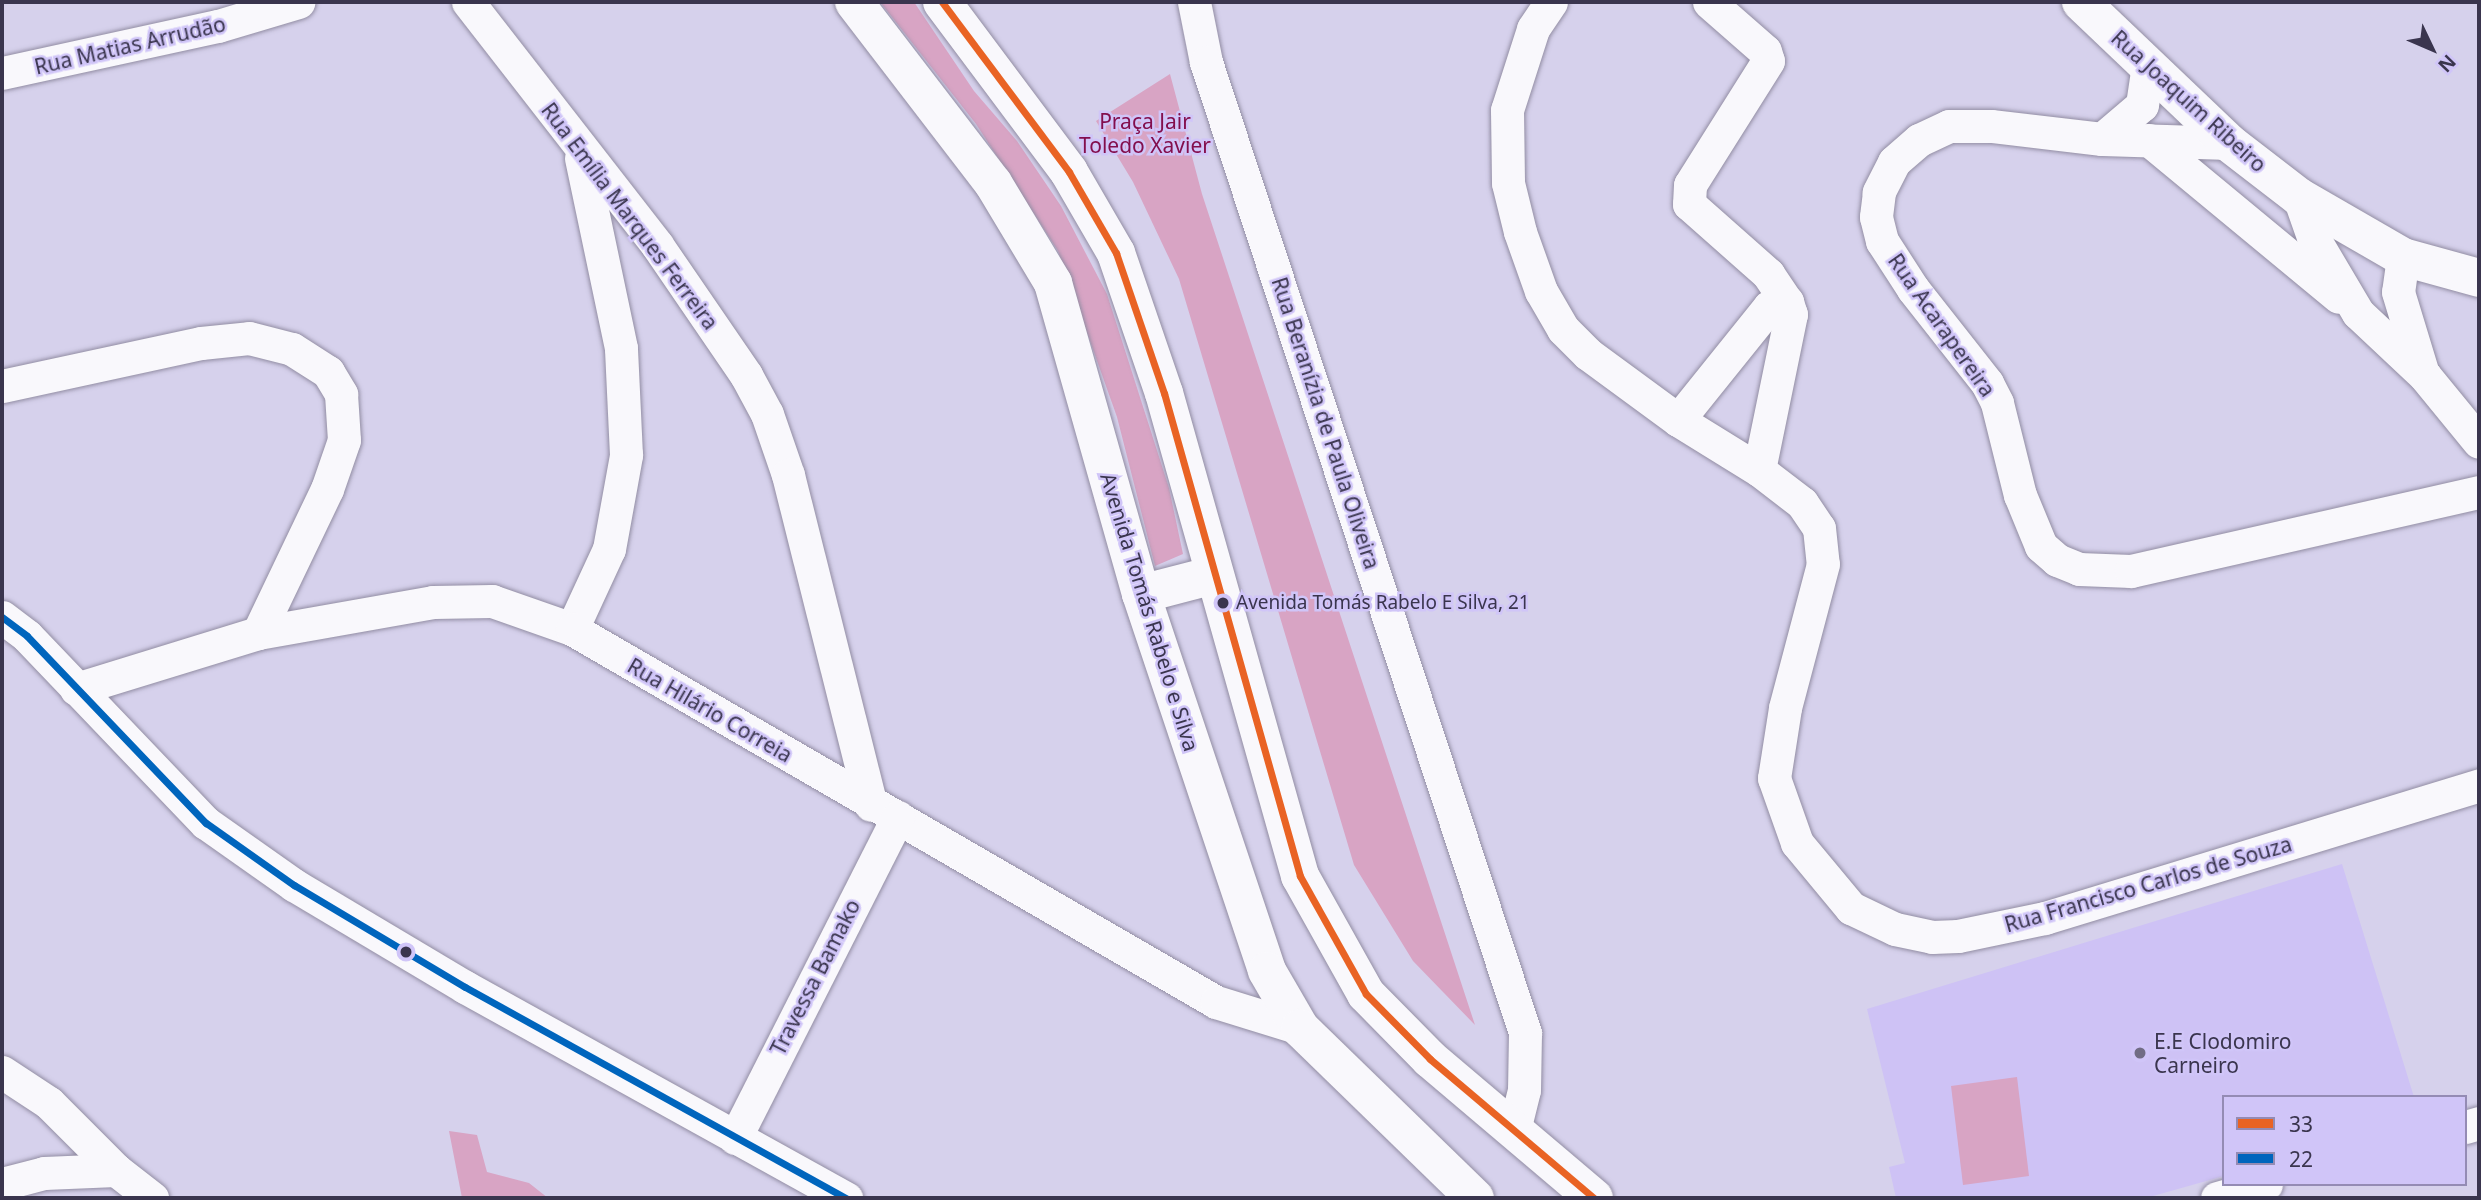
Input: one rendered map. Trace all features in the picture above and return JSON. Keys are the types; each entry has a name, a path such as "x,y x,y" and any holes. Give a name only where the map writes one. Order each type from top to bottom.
{"street":[{"name":"Rua Matias Arrudão","path":"2,73 220,14 298,2"},
{"name":"Rua Emília Marques Ferreira","path":"468,2 657,245 746,375 767,414 791,488 884,811"},
{"name":"Avenida Tomás Rabelo e Silva","path":"854,2 993,183 1054,283 1140,594 1267,971 1300,1028 1475,1198"},
{"path":"942,2 1069,172 1116,253 1164,393 1300,876 1366,994 1430,1059 1514,1126 1594,1198"},
{"name":"Rua Beranízia de Paula Oliveira","path":"1194,2 1206,62 1525,1033 1524,1090 1514,1126"},
{"name":"Rua Francisco Carlos de Souza","path":"1551,2 1533,29 1507,110 1508,184 1520,232 1541,290 1563,329 1598,362 1678,420 1759,470 1802,503 1819,528 1824,545 1818,588 1776,751 1774,778 1797,843 1835,892 1873,920 1932,937 2045,918 2479,785"},
{"path":"1709,2 1765,51 1768,61 1690,186 1689,204 1768,274 1787,302 1791,314 1759,470"},
{"name":"Rua Joaquim Ribeiro","path":"2081,2 2229,143 2299,197 2403,257 2479,278"},
{"path":"2102,139 2142,105 2148,65"},
{"name":"Rua Acarapereira","path":"2229,143 2102,139 1991,125 1949,126 1919,140 1894,162 1880,192 1876,217 1882,240 1913,289 1992,393 2020,495 2041,546 2057,560 2079,569 2132,571 2479,492"},
{"path":"2150,140 2358,313 2425,376 2479,442"},
{"path":"572,629 609,549 626,455 621,348 579,148"},
{"path":"2299,197 2313,237 2358,313"},
{"path":"2403,257 2398,292 2425,376"},
{"path":"1678,420 1769,307 1787,302"},
{"path":"2,386 201,343 249,338 292,349 328,372 341,394 344,440 327,489 258,633"},
{"path":"1140,594 1214,575"},
{"name":"Rua Hilário Correia","path":"76,689 258,633 457,602 492,601 572,629 1216,1002 1300,1028"},
{"path":"2,617 27,636 206,824 294,885 735,1138 846,1198"},
{"name":"Travessa Bamako","path":"735,1138 884,811"},
{"path":"2,1072 49,1103 116,1170 152,1198"},
{"path":"2,1184 44,1173 116,1170"},
{"path":"2217,1198 2259,1186"}],"shaded area":[{"name":"E.E Clodomiro Carneiro","path":"2342,864 2413,1095 2222,1095 2222,1177 2146,1198 1896,1198 1889,1167 1905,1163 1867,1009"}],"green space":[{"path":"880,2 914,2 974,91 1017,141 1061,206 1107,294 1169,488 1183,554 1155,566 1117,417 1058,251 976,124"},
{"name":"Praça Jair Toledo Xavier","path":"1170,74 1202,194 1475,1025 1413,961 1354,865 1179,279 1133,182 1096,121"},
{"path":"2017,1077 2029,1176 1963,1185 1951,1086"},
{"path":"449,1131 477,1135 487,1172 529,1183 548,1198 462,1198"}],"transit line":[{"name":"33","path":"942,2 1069,172 1116,253 1164,393 1300,876 1366,994 1430,1059 1594,1198"},
{"name":"22","path":"2,617 27,636 206,823 294,885 465,987 846,1198"}],"place":[{"name":"Avenida Tomás Rabelo E Silva, 21","path":"1223,603"},
{"name":"E.E Clodomiro Carneiro","path":"2140,1053"}]}
